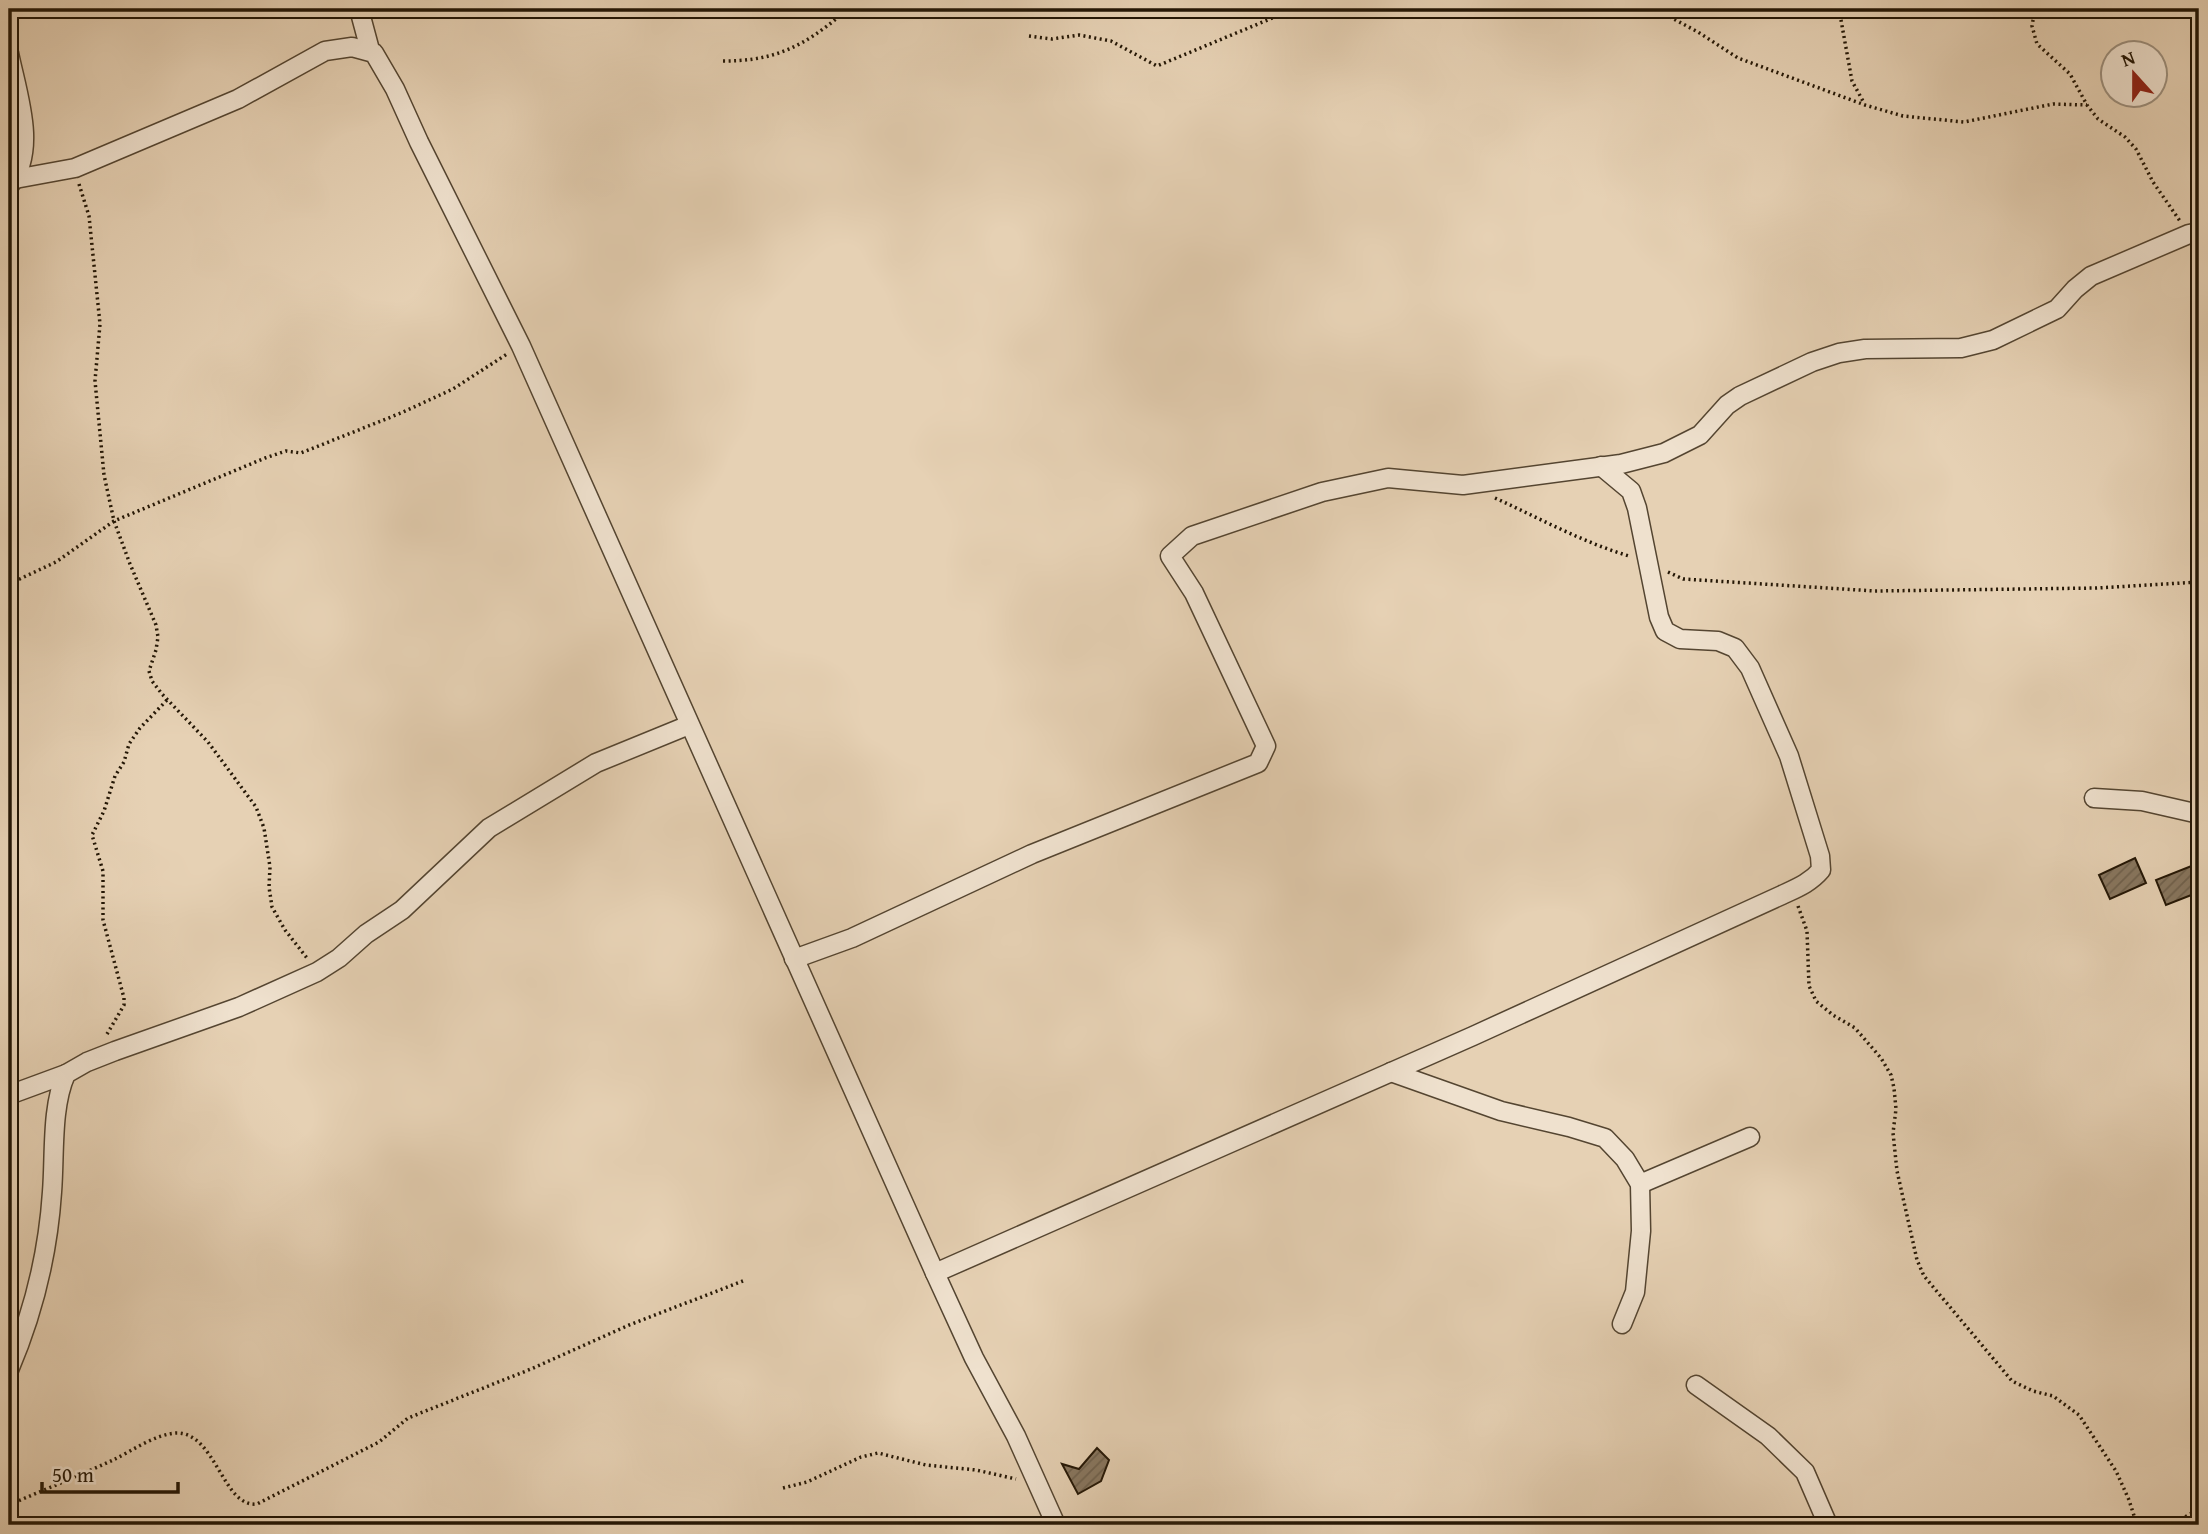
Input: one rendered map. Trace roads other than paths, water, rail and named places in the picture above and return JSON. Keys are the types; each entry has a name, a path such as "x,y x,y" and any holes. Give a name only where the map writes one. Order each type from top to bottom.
{"street":[{"path":"359,9 370,50 395,89 521,346 934,1273 974,1358 1016,1436 1056,1525"},
{"path":"12,183 75,168 238,99 325,51 342,47 370,50"},
{"path":"9,53 22,118 24,144 20,167 12,183"},
{"path":"794,959 852,938 1032,854 1258,763 1266,746 1194,593 1170,556 1192,536 1322,492 1388,478 1463,485 1621,464 1664,453 1700,435 1727,405 1740,396 1812,362 1839,353 1865,349 1961,348 1993,340 2057,309 2091,276 2194,233"},
{"path":"934,1273 1391,1072 1810,883 1821,870 1820,856 1789,756 1749,667 1735,648 1718,641 1680,639 1665,631 1659,617 1640,517 1631,491 1601,466"},
{"path":"9,1094 66,1074 96,1058 239,1007 317,972 339,958 366,934 402,911 489,828 596,763 689,724"},
{"path":"2094,798 2142,801 2199,814"},
{"path":"1391,1072 1501,1111 1605,1138 1625,1158 1640,1184 1641,1231 1635,1292 1622,1324"},
{"path":"9,1370 40,1276 50,1221 59,1096 66,1074"},
{"path":"1640,1184 1750,1137"},
{"path":"1696,1385 1769,1436 1805,1472 1828,1525"}]}
